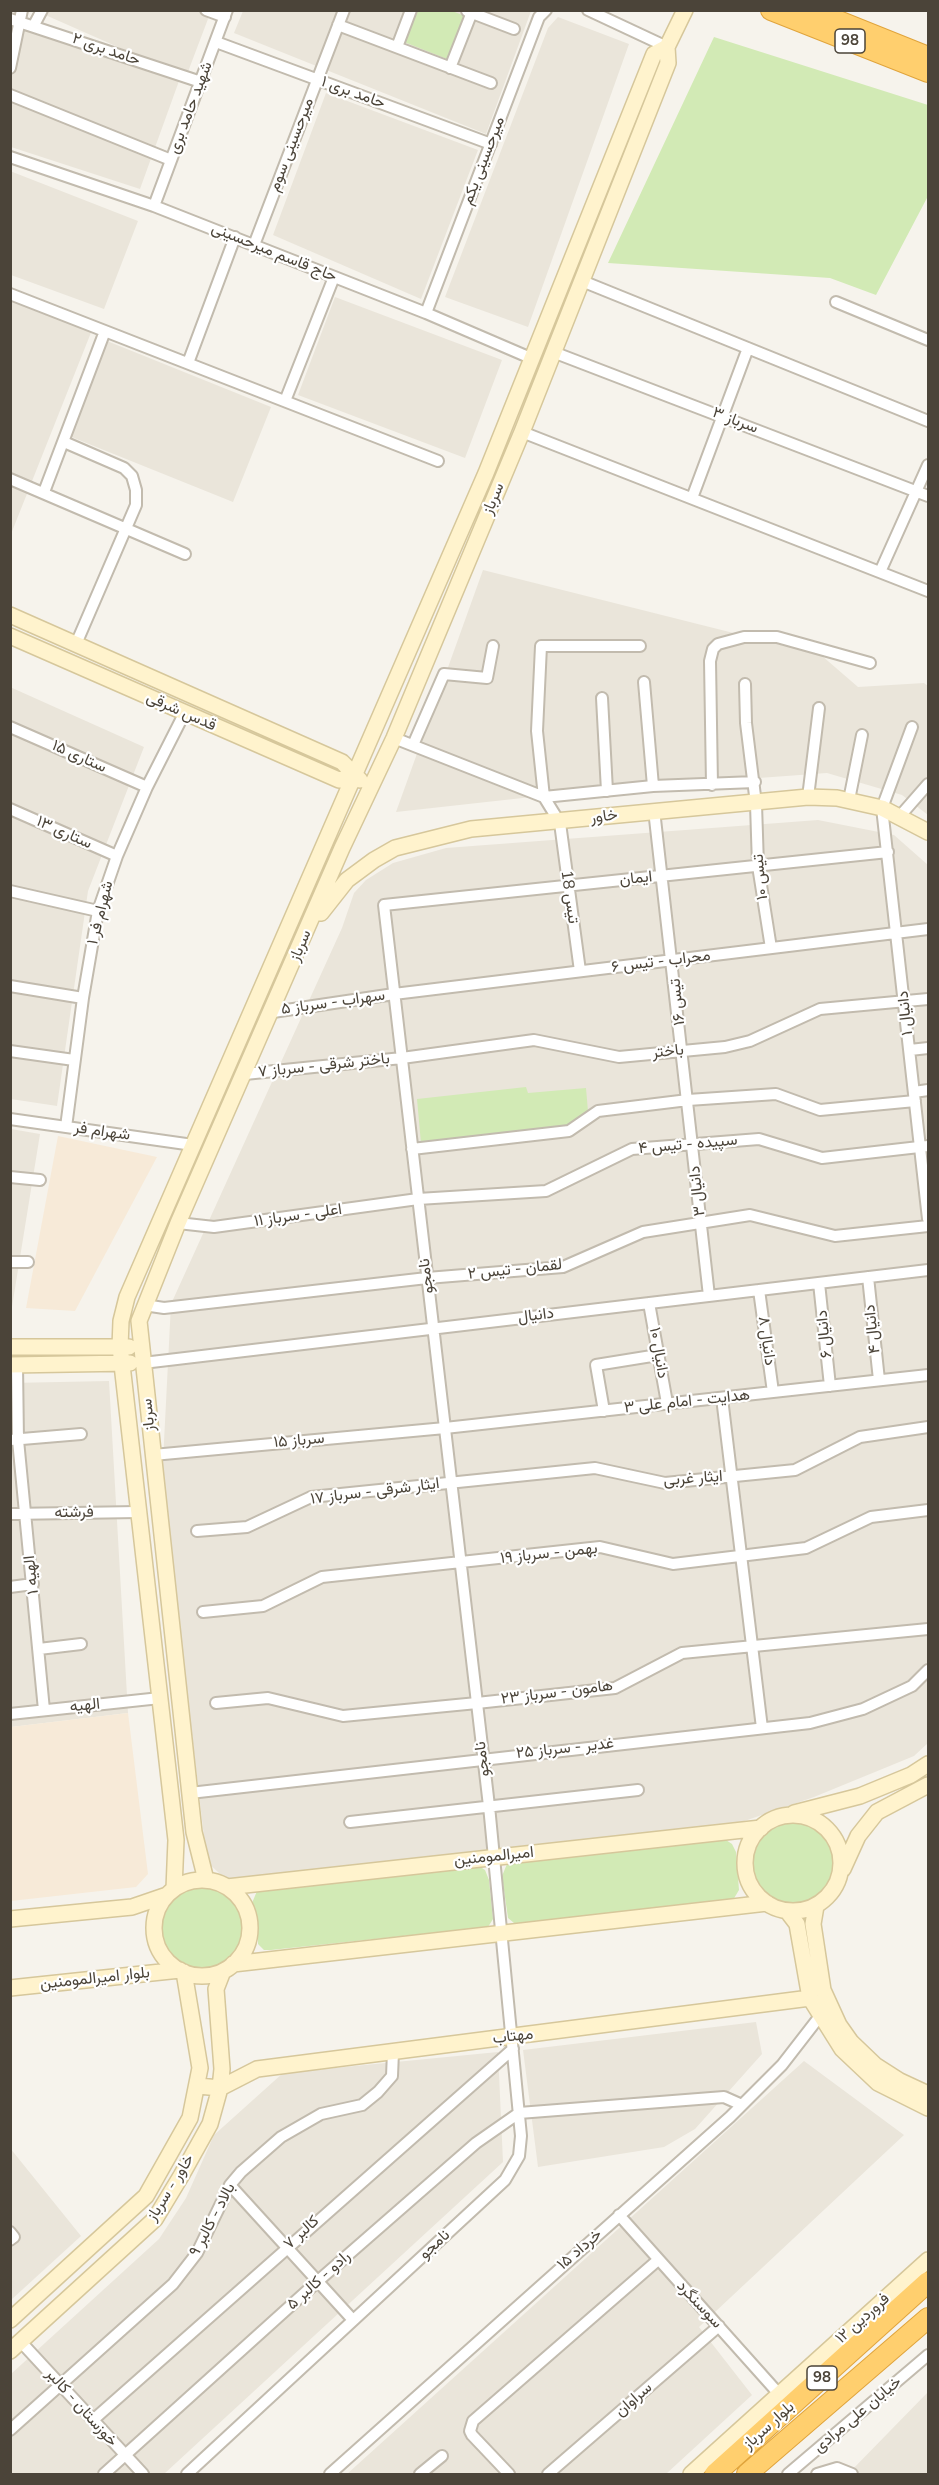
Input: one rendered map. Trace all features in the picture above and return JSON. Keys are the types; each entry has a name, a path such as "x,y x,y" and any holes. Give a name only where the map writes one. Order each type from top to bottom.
{"highway":[{"name":"98","path":"771,10 928,72"},
{"name":"98","path":"810,10 928,57"},
{"name":"بلوار سرباز","path":"721,2470 928,2282"},
{"name":"بلوار سرباز","path":"747,2475 928,2318"}],"street":[{"path":"34,25 42,10"},
{"path":"206,10 226,14"},
{"name":"میرحسینی سوم","path":"254,245 344,10"},
{"path":"397,47 411,10"},
{"name":"میرحسینی یکم","path":"426,313 539,17 546,10"},
{"path":"588,10 667,47"},
{"name":"سرباز","path":"206,1880 194,1832 139,1321 178,1223 273,1011 342,848 394,738 522,432 668,63 667,47 685,10"},
{"path":"450,68 469,11 514,28"},
{"name":"شهید حامد بری","path":"154,206 226,14"},
{"path":"10,68 18,16"},
{"name":"حامد بری ۲","path":"18,16 34,25 201,82"},
{"path":"338,25 491,84"},
{"name":"حامد بری ۱","path":"216,42 490,144"},
{"name":"سرباز","path":"171,1892 176,1840 121,1364 121,1321 127,1297 486,473 654,54 667,47"},
{"path":"10,96 171,160"},
{"name":"حاج قاسم میرحسینی","path":"10,157 154,206 235,237 426,313 533,359"},
{"path":"188,363 235,237"},
{"path":"575,252 591,259"},
{"path":"285,401 334,277"},
{"path":"582,281 928,421"},
{"path":"10,294 438,461"},
{"path":"836,302 928,340"},
{"path":"44,492 105,331"},
{"path":"692,498 748,348"},
{"name":"سرباز ۳","path":"553,352 928,496"},
{"path":"522,432 928,591"},
{"path":"64,442 124,468 132,476 136,490 136,505 76,644"},
{"path":"880,572 928,465"},
{"path":"486,473 501,481"},
{"path":"10,479 185,554"},
{"path":"10,615 342,762 354,777 371,786"},
{"name":"قدس شرقی","path":"10,636 339,780 354,777"},
{"path":"712,785 710,661 713,649 718,644 744,637 777,637 870,663"},
{"path":"413,745 444,674 487,678 494,646"},
{"path":"560,823 544,797 537,731 541,646 640,646"},
{"path":"644,682 653,786"},
{"name":"تیس ۱۰","path":"745,684 746,723 756,804 758,866 771,948"},
{"path":"602,698 607,791"},
{"path":"808,797 819,708"},
{"name":"شهرام فر ۱","path":"66,1127 83,998 98,911 117,856 147,787 184,714"},
{"name":"ستاری ۱۵","path":"10,727 147,787"},
{"path":"882,808 912,727"},
{"path":"849,800 862,735"},
{"path":"394,738 544,797 653,786 754,782"},
{"path":"900,816 928,784"},
{"name":"خاور","path":"308,930 347,880 366,865 395,848 449,833 560,823 654,810 756,804 808,797 849,800 882,808 928,832"},
{"name":"دانیال ۱","path":"882,808 915,1096 925,1146 928,1219"},
{"name":"ستاری ۱۳","path":"10,809 117,856"},
{"name":"تیس ۱۶","path":"654,810 683,1050"},
{"name":"تیس 18","path":"560,823 580,971"},
{"path":"342,848 344,865 353,868 366,865"},
{"name":"ایمان","path":"384,905 888,852"},
{"path":"10,891 98,911"},
{"name":"نامجو","path":"187,2475 505,2180 519,2156 521,2136 495,1857 384,905"},
{"name":"محراب - تیس ۶","path":"394,994 928,929"},
{"path":"10,986 83,998"},
{"name":"سهراب - سرباز ۵","path":"273,1011 394,994"},
{"name":"باختر","path":"402,1058 534,1040 619,1057 725,1047 750,1041 820,1009 928,999"},
{"path":"910,1050 928,1048"},
{"path":"10,1050 74,1060"},
{"name":"دانیال ۳","path":"683,1050 709,1296"},
{"name":"باختر شرقی - سرباز ۷","path":"245,1074 402,1058"},
{"path":"412,1149 569,1131 598,1111 688,1100 776,1094 820,1110 915,1096 928,1090"},
{"name":"شهرام فر","path":"10,1119 193,1145"},
{"name":"سپیده - تیس ۴","path":"418,1199 546,1191 632,1149 759,1139 822,1158 925,1146"},
{"path":"193,1145 209,1154"},
{"path":"10,1177 40,1180"},
{"name":"اعلی - سرباز ۱۱","path":"178,1223 213,1227 418,1199"},
{"name":"لقمان - تیس ۲","path":"144,1305 164,1308 427,1278 563,1267 643,1232 750,1215 835,1236 928,1226"},
{"path":"10,1262 28,1262"},
{"name":"دانیال","path":"143,1363 928,1270"},
{"name":"دانیال ۴","path":"868,1277 879,1380"},
{"name":"دانیال ۶","path":"819,1283 830,1386"},
{"name":"دانیال ۸","path":"759,1290 773,1392"},
{"name":"دانیال ۱۰","path":"649,1303 667,1404"},
{"path":"10,1347 141,1346"},
{"path":"604,1411 596,1365 658,1355"},
{"path":"14,1365 143,1363"},
{"name":"الهیه ۱","path":"14,1365 14,1440 26,1514 44,1710"},
{"name":"هدایت - امام علی ۳","path":"445,1428 928,1375"},
{"path":"722,1398 762,1728"},
{"name":"ایثار غربی","path":"451,1484 595,1468 665,1483 795,1470 860,1437 928,1427"},
{"name":"سرباز ۱۵","path":"153,1455 445,1428"},
{"path":"14,1440 81,1434"},
{"name":"ایثار شرقی - سرباز ۱۷","path":"197,1531 248,1527 311,1497 451,1484"},
{"name":"بهمن - سرباز ۱۹","path":"203,1612 263,1606 322,1577 460,1564 600,1547 673,1564 806,1548 871,1517 928,1510"},
{"name":"فرشته","path":"10,1515 138,1512"},
{"path":"10,1587 33,1584"},
{"name":"هامون - سرباز ۲۳","path":"216,1703 268,1698 343,1716 477,1703 615,1688 682,1653 928,1629"},
{"path":"39,1649 81,1644"},
{"name":"غدیر - سرباز ۲۵","path":"190,1793 483,1758 810,1723 863,1709 912,1686 928,1670"},
{"path":"160,1698 180,1695"},
{"name":"الهیه","path":"10,1714 160,1698"},
{"path":"928,1764 911,1775 860,1796 787,1815 761,1828 748,1846 745,1868 755,1893 767,1903 787,1911 802,1911 816,1906 828,1898 837,1886 841,1871 858,1836 877,1812 928,1785"},
{"path":"350,1822 638,1790"},
{"path":"787,1815 809,1818 828,1830 837,1842 842,1856 841,1871"},
{"name":"امیرالمومنین","path":"227,1887 761,1828"},
{"path":"10,1919 132,1907 171,1892 184,1884 206,1880 227,1887 242,1902 250,1923 249,1937 244,1952 228,1967"},
{"path":"171,1892 159,1907 155,1921 155,1936 160,1950 169,1962 182,1971 204,1976 228,1967 767,1903"},
{"path":"816,1906 814,1936 826,2014 842,2049 865,2074 891,2091 928,2108"},
{"path":"787,1911 796,1924 810,1998 865,2057 900,2081 928,2094"},
{"name":"خاور - سرباز","path":"16,2346 155,2219 210,2124 220,2088 222,2069 216,1989 228,1967"},
{"name":"خاور - سرباز","path":"10,2320 146,2196 190,2118 200,2068 182,1971"},
{"name":"بلوار امیرالمومنین","path":"10,1988 182,1971"},
{"name":"مهتاب","path":"220,2088 257,2069 393,2052 512,2043 810,1998"},
{"name":"۱۵ خرداد","path":"330,2475 742,2105 782,2065 826,2014"},
{"name":"کالبر ۷","path":"93,2420 120,2399 512,2043"},
{"name":"بالاد - کالبر ۹","path":"10,2430 173,2284 197,2253 230,2185 241,2172 281,2137 321,2114 362,2104 378,2092 392,2076 393,2052"},
{"path":"198,2086 220,2088"},
{"path":"519,2113 724,2097 742,2105"},
{"name":"رادو - کالبر ۵","path":"104,2475 318,2281 476,2143 519,2113"},
{"path":"230,2185 353,2320"},
{"name":"سوسنگرد","path":"620,2215 779,2394"},
{"path":"10,2232 14,2237 10,2240"},
{"path":"509,2475 472,2435 470,2431 472,2421 658,2260"},
{"name":"۱۲ فروردین","path":"691,2475 928,2260"},
{"name":"سراوان","path":"548,2475 719,2326"},
{"name":"خوزستان - کالبر","path":"16,2346 61,2385 142,2475"},
{"name":"خیابان علی مرادی","path":"788,2474 928,2355"},
{"path":"721,2470 737,2434"},
{"path":"420,2475 442,2456"},
{"path":"817,2475 837,2468 852,2475"}],"shaded area":[{"path":"34,10 211,11 186,77"},
{"path":"243,11 531,11 486,134 234,33"},
{"path":"558,17 629,44 528,327 445,297 548,28"},
{"path":"10,20 179,81 140,189 11,147"},
{"path":"326,93 478,150 421,299 273,235"},
{"path":"10,171 138,221 104,309 11,275"},
{"path":"11,295 94,325 11,534"},
{"path":"335,297 502,360 465,458 298,395"},
{"path":"107,341 271,407 233,502 69,436"},
{"path":"483,570 821,655 858,687 924,683 928,686 928,815 902,795 827,773 595,790 396,812"},
{"path":"10,687 144,747 88,891 57,1106 11,1099"},
{"path":"818,820 894,835 928,865 928,1743 914,1756 814,1797 730,1826 230,1883 207,1862 162,1481 171,1304 342,928 354,893 366,880 393,863 446,848"},
{"path":"11,1129 40,1134 11,1313"},
{"path":"58,1136 157,1157 75,1311 26,1308"},
{"path":"109,1381 128,1713 11,1727 10,1383"},
{"path":"128,1713 148,1874 136,1887 11,1901 11,1727"},
{"path":"756,2022 762,2054 695,2129 664,2147 538,2167 523,2050"},
{"path":"498,2052 503,2162 164,2474 11,2474 11,2374 159,2239 186,2198 214,2135 283,2073"},
{"path":"804,2061 904,2135 699,2327 752,2395 666,2474 347,2474"},
{"path":"10,2148 81,2236 11,2300 10,2300"},
{"path":"928,2392 928,2474 848,2474"}],"green space":[{"path":"418,11 452,11 465,16 447,59 404,42"},
{"path":"714,37 928,105 928,196 876,295 830,278 608,263"},
{"path":"526,1087 528,1093 586,1088 589,1123 421,1143 417,1099"},
{"path":"794,1823 810,1826 823,1835 832,1848 835,1864 832,1880 823,1893 810,1902 794,1905 778,1902 765,1893 756,1880 753,1864 756,1848 765,1835 778,1826"},
{"path":"726,1840 732,1844 736,1852 739,1890 733,1900 727,1903 521,1923 514,1923 508,1918 502,1876 507,1864"},
{"path":"479,1866 485,1870 489,1880 493,1919 488,1927 271,1950 264,1950 258,1944 258,1927 252,1903 257,1891"},
{"path":"201,1886 217,1889 231,1898 240,1912 243,1928 240,1944 231,1958 217,1967 201,1970 185,1967 171,1958 162,1944 159,1928 162,1912 171,1898 185,1889"}]}
